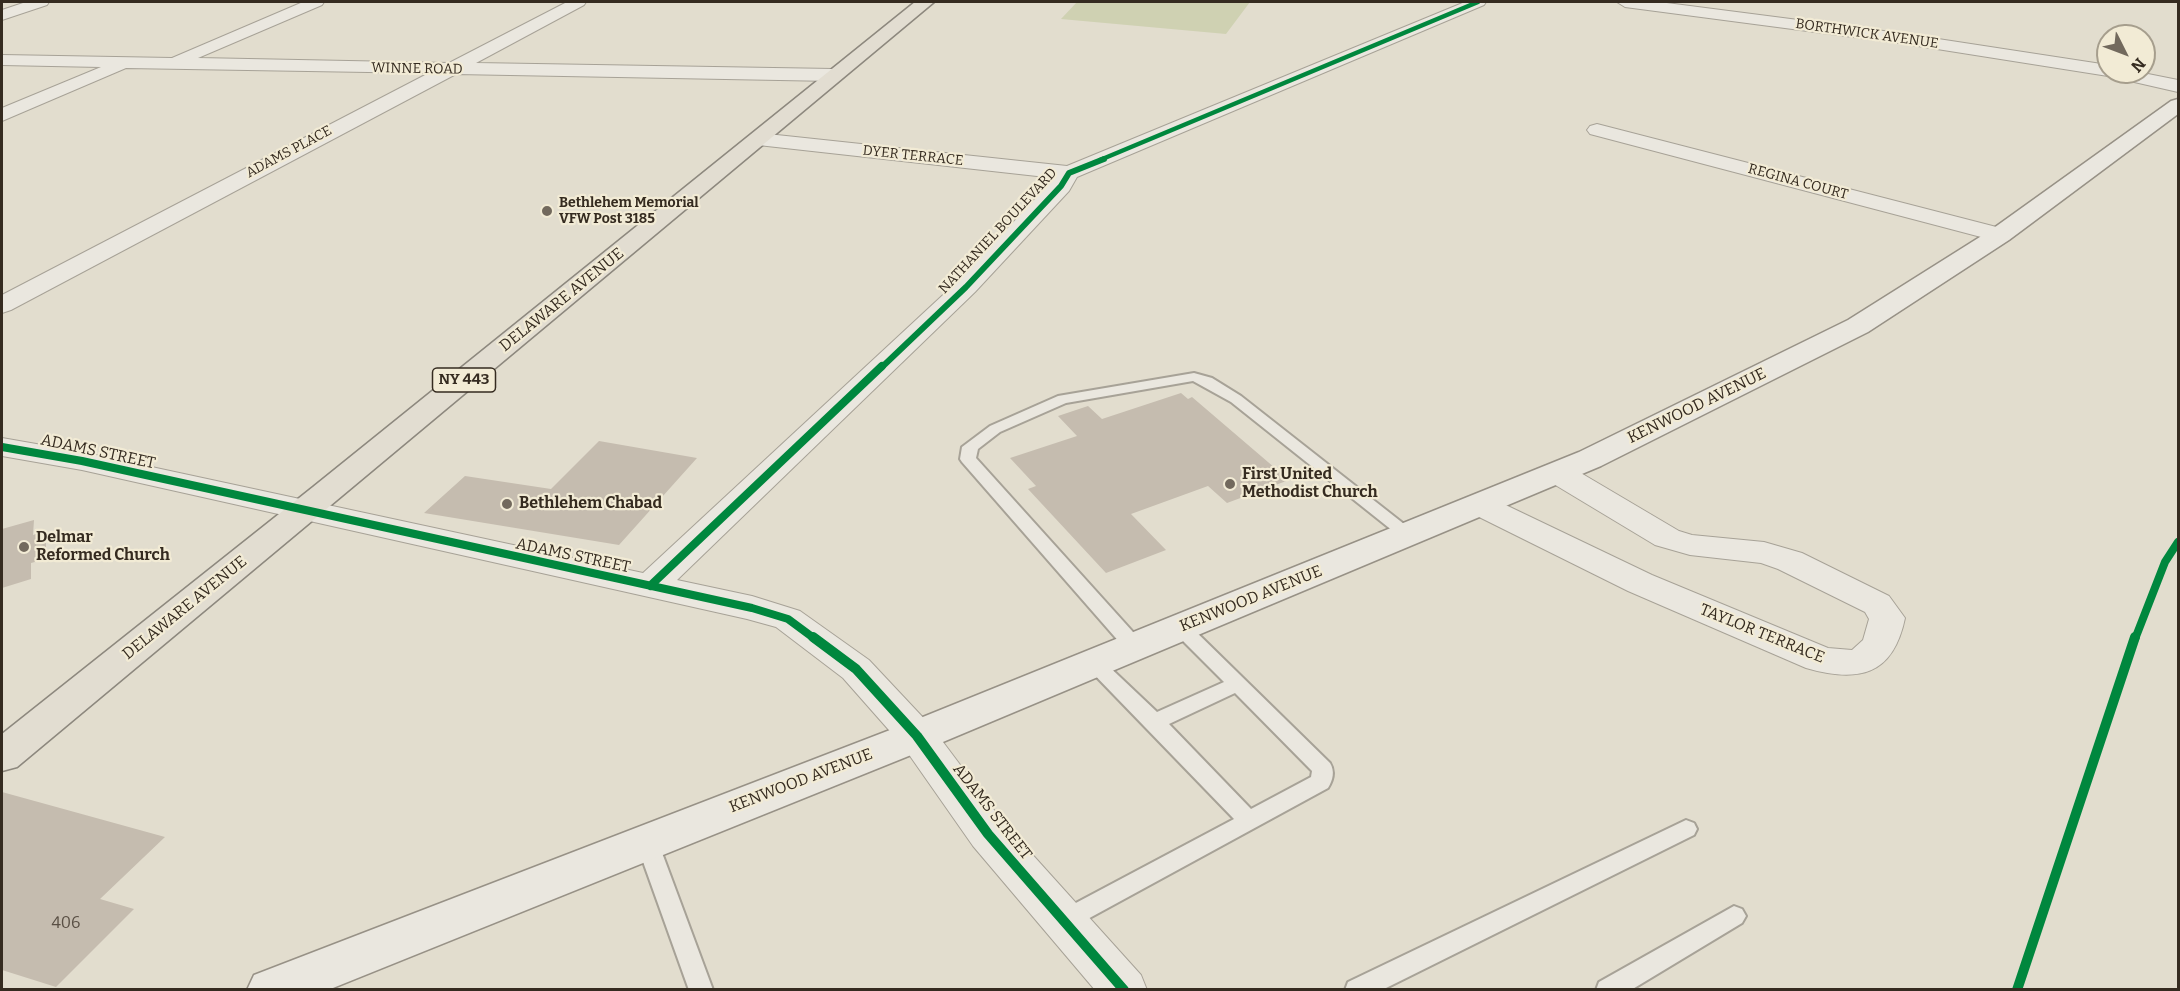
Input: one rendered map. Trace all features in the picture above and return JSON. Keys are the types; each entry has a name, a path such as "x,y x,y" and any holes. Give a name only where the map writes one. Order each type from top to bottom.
{"main road":[{"name":"DELAWARE AVENUE","path":"2,756 305,511 833,75 925,2"},
{"name":"KENWOOD AVENUE","path":"271,990 917,736 1558,473 1858,326 2000,235 2178,105"}],"street":[{"path":"2,15 42,2"},
{"path":"168,64 316,2"},
{"name":"ADAMS PLACE","path":"2,305 446,69 578,2"},
{"name":"NATHANIEL BOULEVARD","path":"650,586 966,287 1061,186 1069,173 1478,2"},
{"name":"BORTHWICK AVENUE","path":"1625,2 1899,38 2096,70"},
{"name":"WINNE ROAD","path":"2,60 833,75"},
{"path":"2,115 125,63"},
{"name":"BORTHWICK AVENUE","path":"2156,81 2178,86"},
{"name":"REGINA COURT","path":"1597,130 2000,235"},
{"name":"DYER TERRACE","path":"758,139 1069,173"},
{"name":"ADAMS STREET","path":"5,450 82,461 752,608 788,619 856,669 917,736 988,834 1124,990"},
{"name":"TAYLOR TERRACE","path":"1480,506 1640,583 1819,659 1835,664 1862,662 1871,656 1884,639 1887,618 1877,604 1831,579 1764,553 1690,545 1667,538 1558,473"}],"lane":[{"path":"1135,646 968,459 970,447 995,429 1063,399 1122,392 1194,376 1207,381 1236,399 1409,535"},
{"path":"1064,921 1321,782 1323,769 1181,628"},
{"path":"1094,664 1154,722 1249,821"},
{"path":"1154,722 1238,684"},
{"path":"1358,990 1686,830"},
{"path":"647,842 701,990"},
{"path":"1608,990 1734,916"}],"green space":[{"path":"1077,2 1250,2 1226,34 1061,19"}],"building":[{"name":"First United Methodist Church","path":"1181,393 1188,399 1192,397 1289,480 1227,503 1208,486 1131,514 1166,550 1106,573 1028,489 1036,486 1010,458 1077,436 1058,416 1088,406 1102,419"},
{"path":"599,441 697,458 619,545 424,513 465,476 551,489"},
{"name":"Delmar Reformed Church","path":"34,520 33,535 46,531 46,559 31,563 31,579 2,588 2,529"},
{"path":"2,792 165,837 100,899 134,909 56,987 2,970"}],"cycle path":[{"path":"650,586 966,287 1061,186 1069,173 1478,2"},
{"path":"2,447 82,461 752,608 788,619 856,669 917,736 988,834 1124,990"},
{"path":"2017,990 2126,661 2165,562 2178,542"}],"place":[{"name":"Bethlehem Memorial VFW Post 3185","path":"547,211"},
{"name":"First United Methodist Church","path":"1230,484"},
{"name":"Bethlehem Chabad","path":"507,504"},
{"name":"Delmar Reformed Church","path":"24,547"}]}
